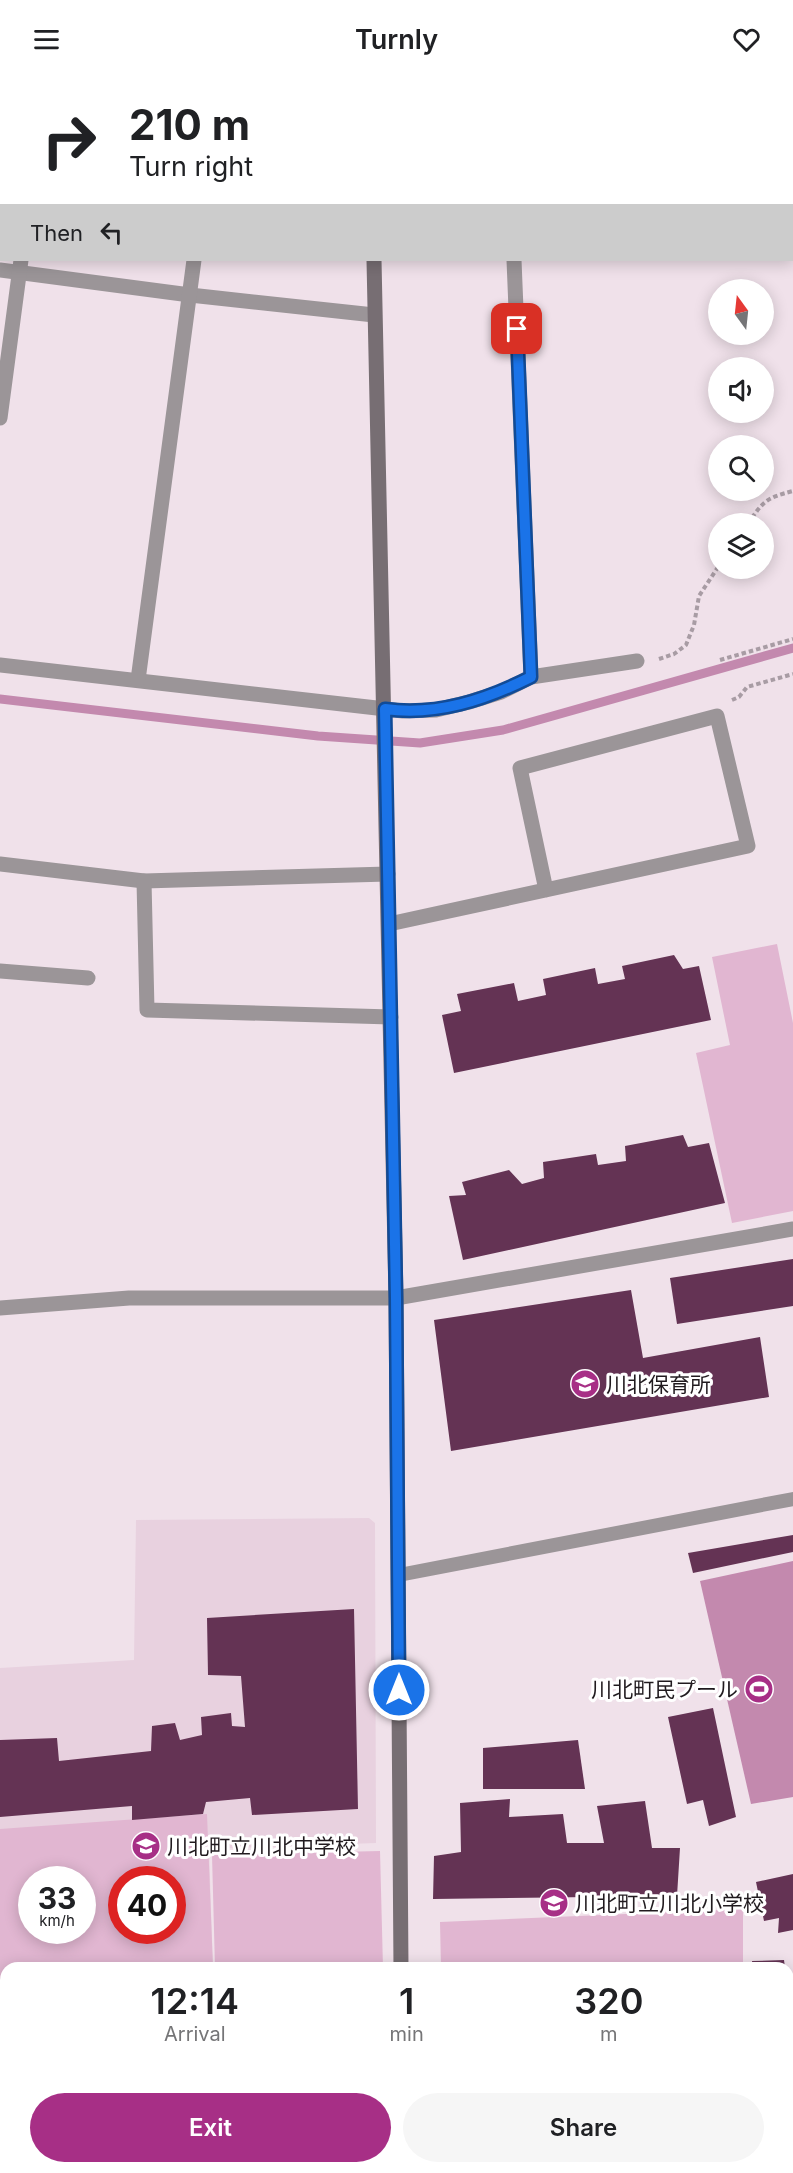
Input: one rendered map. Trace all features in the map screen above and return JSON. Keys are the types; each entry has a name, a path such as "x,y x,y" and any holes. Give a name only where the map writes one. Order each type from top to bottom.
{"street":[{"path":"138,680 195,261"},
{"path":"374,261 386,729 396,1298 401,1962"},
{"path":"514,261 531,677"},
{"path":"0,418 20,267"},
{"path":"0,270 20,267 190,295 374,315"},
{"path":"0,665 403,711 436,710 501,692 531,677 637,661"},
{"path":"389,924 546,890 748,846 717,716 520,768 546,890"},
{"path":"0,864 144,881 388,874"},
{"path":"144,881 147,1010 391,1017"},
{"path":"0,971 88,978"},
{"path":"0,1308 129,1298 396,1298 793,1229"}],"lane":[{"path":"399,1575 793,1499"}],"path":[{"path":"756,513 763,502 793,491"},
{"path":"637,661 659,659 674,654 686,645 694,625 699,596 710,579"},
{"path":"720,660 793,639"},
{"path":"717,716 728,702 739,698 747,687 793,674"}],"shaded area":[{"path":"777,944 793,1023 793,1211 732,1223 696,1053 730,1045 712,957"},
{"name":"川北町立川北中学校","path":"369,1518 375,1523 376,1843 209,1849 213,1962 0,1962 0,1668 134,1660 136,1520"},
{"name":"川北町民プール","path":"793,1561 793,1797 751,1804 700,1581"},
{"path":"207,1814 213,1962 0,1962 0,1829"},
{"path":"380,1851 383,1962 215,1962 212,1855"},
{"path":"743,1909 743,1962 441,1962 440,1922"}],"building":[{"path":"674,955 683,969 699,966 711,1020 454,1073 442,1015 461,1011 457,994 514,983 518,1001 546,995 543,979 595,968 598,984 625,979 622,966"},
{"path":"683,1135 688,1147 709,1143 725,1203 463,1260 449,1196 466,1195 462,1182 509,1170 522,1184 544,1178 543,1162 596,1154 598,1165 626,1161 625,1146"},
{"path":"793,1259 793,1306 677,1324 670,1278"},
{"path":"631,1290 643,1358 760,1337 769,1397 451,1451 434,1320"},
{"path":"793,1535 793,1552 693,1573 688,1553"},
{"path":"354,1609 358,1809 252,1815 250,1798 206,1802 203,1814 132,1820 132,1806 0,1817 0,1740 57,1738 59,1761 151,1751 152,1726 175,1723 180,1740 202,1735 201,1717 231,1713 232,1726 245,1727 241,1676 208,1675 207,1618"},
{"path":"713,1708 736,1817 709,1826 703,1800 687,1804 668,1717"},
{"path":"578,1740 585,1789 483,1789 483,1748"},
{"path":"510,1799 509,1817 563,1814 567,1843 604,1843 597,1806 645,1801 652,1848 680,1848 677,1896 433,1899 434,1856 461,1852 460,1803"},
{"path":"793,1874 793,1930 778,1933 779,1918 764,1921 756,1882"},
{"path":"784,1960 784,1962 752,1962"}],"waterway":[{"path":"0,699 318,736 420,743 503,730 793,648"}],"place":[{"name":"川北保育所","path":"585,1384"},
{"name":"川北町民プール","path":"759,1689"},
{"name":"川北町立川北中学校","path":"146,1846"},
{"name":"川北町立川北小学校","path":"554,1903"}],"route":[{"path":"399,1690 396,1298 385,709 436,710 501,692 531,677 517,329"}]}
